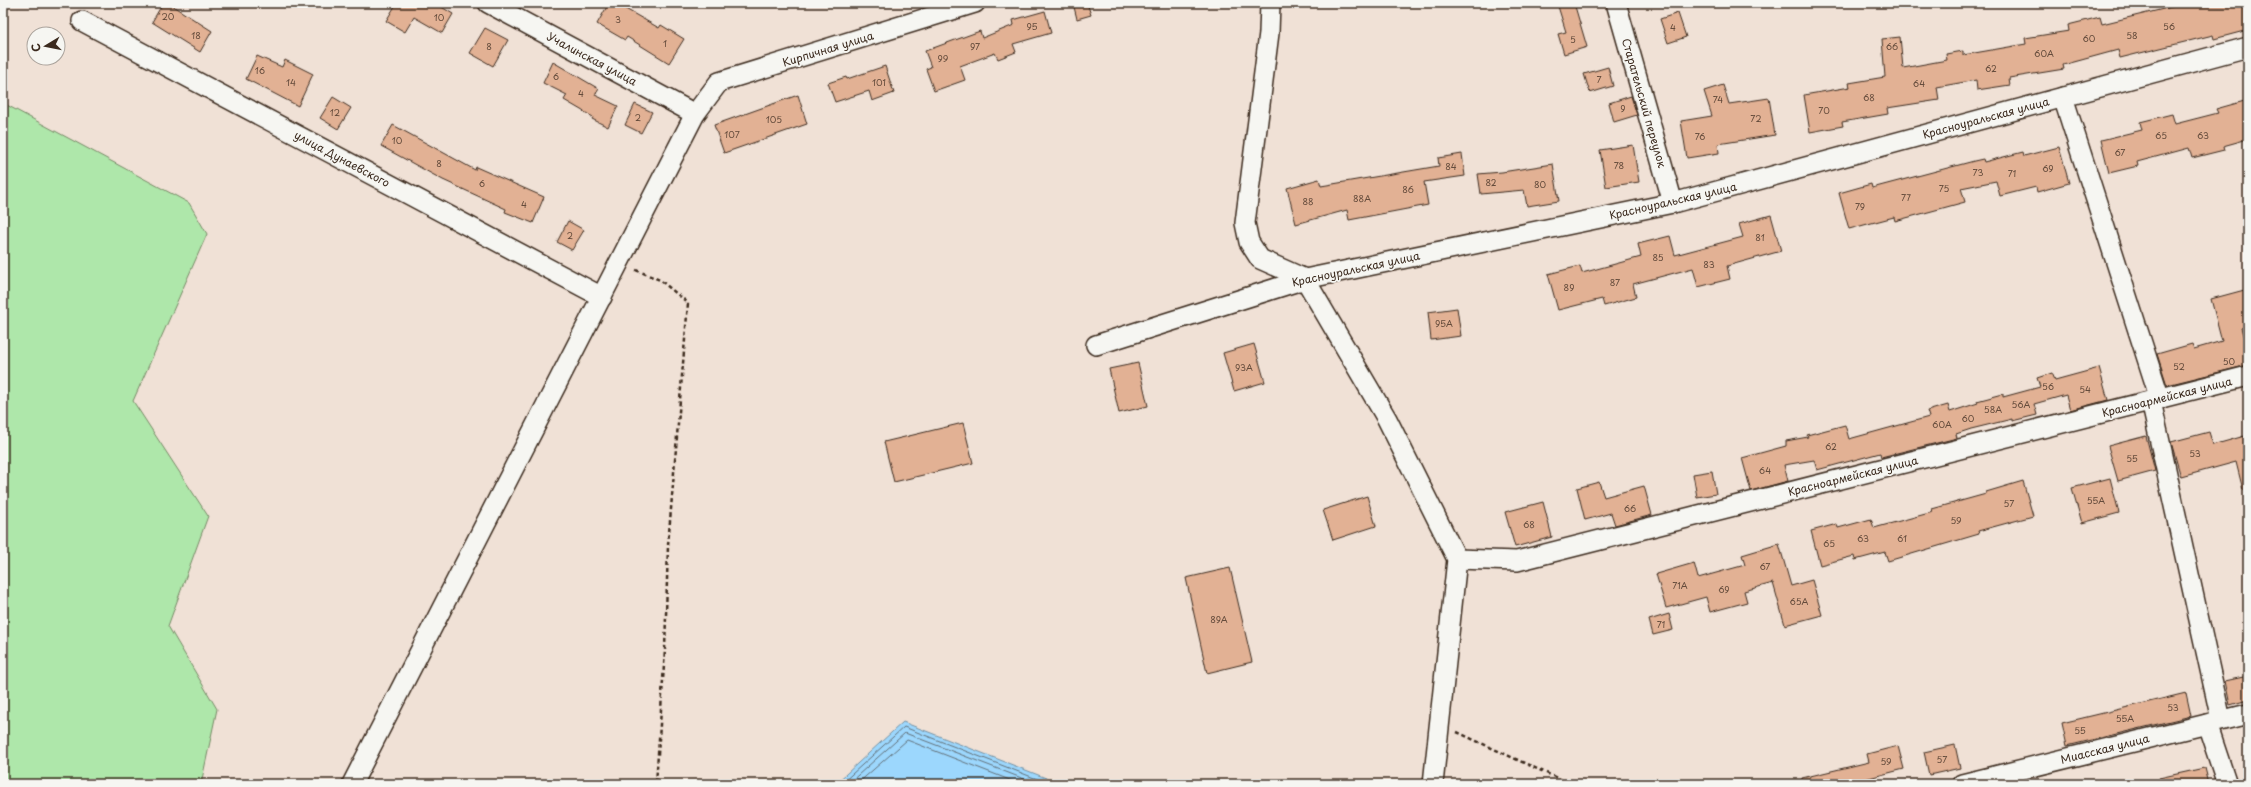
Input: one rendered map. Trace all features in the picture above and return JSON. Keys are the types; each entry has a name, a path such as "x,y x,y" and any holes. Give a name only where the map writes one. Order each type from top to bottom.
{"street":[{"name":"Учалинская улица","path":"488,3 695,114"},
{"name":"Кирпичная улица","path":"352,784 695,114 719,82 974,3"},
{"path":"1270,3 1269,33 1245,222 1249,242 1260,259 1305,279 1387,419 1457,559 1433,784"},
{"name":"Старательский переулок","path":"1616,3 1673,203"},
{"name":"улица Дунаевского","path":"82,21 602,297"},
{"name":"Красноуральская улица","path":"1096,345 1305,279 1673,203 2248,47"},
{"path":"2063,97 2155,400 2214,722 2227,784"},
{"name":"Красноармейская улица","path":"1457,559 1517,561 2248,376"},
{"name":"Миасская улица","path":"1962,784 2248,714"}],"path":[{"path":"619,263 660,280 688,304 668,545 665,650 656,784"},
{"path":"1440,725 1570,784"}],"green space":[{"path":"3,103 189,203 207,234 133,401 208,516 168,626 217,709 201,784 3,784"}],"water":[{"path":"903,722 1046,778 1048,784 835,784"}],"building":[{"path":"163,3 168,3 212,31 200,52 152,22"},
{"path":"389,3 435,3 453,14 442,33 414,17 405,32 386,21 395,6"},
{"path":"609,3 615,3 659,28 661,25 684,39 669,63 627,37 625,40 597,24"},
{"path":"1073,3 1087,3 1091,15 1077,19"},
{"path":"1557,3 1574,3 1587,47 1564,54 1558,34 1566,32"},
{"path":"2188,3 2248,3 2248,30 2214,39 2213,35 2120,58 2118,50 2063,65 2064,69 2009,78 2010,85 1977,90 1976,80 1937,87 1939,100 1887,108 1888,114 1842,122 1843,126 1810,132 1804,95 1850,87 1849,83 1885,77 1882,39 1900,37 1903,68 1947,60 1946,54 1963,51 1963,55 2026,44 2025,38 2069,31 2068,25 2100,17 2102,24"},
{"path":"1045,11 1051,33 1013,44 1016,52 998,59 995,53 960,66 965,80 934,91 926,69 931,67 925,51 980,31 982,38 1014,25 1013,20"},
{"path":"1678,13 1686,37 1668,43 1660,19"},
{"path":"485,28 508,40 493,66 470,53"},
{"path":"257,56 282,67 285,60 313,74 298,106 246,79"},
{"path":"553,62 599,89 595,95 618,106 608,127 592,119 593,117 564,100 567,95 543,83"},
{"path":"885,66 894,93 872,101 869,91 835,102 828,83 846,77 847,79"},
{"path":"1608,67 1613,86 1590,93 1584,74"},
{"path":"1723,85 1729,104 1769,98 1775,135 1718,144 1719,153 1687,158 1681,121 1712,116 1704,91"},
{"path":"798,95 807,124 724,153 714,125"},
{"path":"1631,96 1637,115 1614,122 1609,103"},
{"path":"333,97 351,108 338,129 320,118"},
{"path":"2248,100 2248,139 2223,146 2224,150 2192,158 2189,148 2137,162 2138,166 2109,173 2101,140 2142,130 2140,122 2172,114 2175,124 2218,113 2216,109"},
{"path":"635,104 652,112 641,133 625,125"},
{"path":"393,125 475,170 476,167 544,197 533,223 505,212 506,209 443,180 381,146"},
{"path":"1633,145 1639,182 1606,187 1600,150"},
{"path":"2059,147 2069,183 2037,192 2036,187 2000,196 1996,181 1961,188 1965,202 1895,221 1894,217 1849,229 1839,193 1871,184 1872,188 1983,159 1984,162 2023,152 2024,156"},
{"path":"1462,154 1465,176 1424,182 1428,205 1349,220 1347,210 1296,224 1287,188 1319,179 1321,186 1439,166 1438,158"},
{"path":"1553,164 1559,201 1527,206 1524,190 1481,194 1478,174"},
{"path":"1771,215 1781,251 1727,266 1730,279 1698,287 1693,268 1633,284 1636,297 1604,306 1602,299 1558,310 1548,274 1580,266 1582,273 1641,257 1638,244 1670,236 1675,255 1743,237 1739,224"},
{"path":"568,221 584,230 572,250 557,242"},
{"path":"2248,289 2248,326 2241,328 2248,352 2248,365 2167,385 2157,354 2192,344 2194,349 2222,341 2211,299"},
{"path":"1457,308 1461,336 1431,340 1428,312"},
{"path":"1254,344 1265,382 1234,391 1223,353"},
{"path":"1138,363 1148,406 1119,413 1109,369"},
{"path":"2099,368 2108,400 2070,410 2066,395 2034,404 2037,415 2012,421 2012,419 1971,429 1956,434 1957,438 1881,457 1880,453 1817,470 1814,460 1784,465 1788,481 1751,491 1742,458 1786,446 1786,441 1808,437 1807,435 1845,425 1849,439 1929,417 1927,411 1948,405 1950,412 1978,403 1977,401 2003,394 2003,397 2040,387 2037,378 2052,373 2055,380"},
{"path":"963,423 973,463 894,482 884,442"},
{"path":"2209,432 2213,445 2248,435 2248,489 2243,490 2236,462 2181,477 2171,442"},
{"path":"2146,436 2155,471 2118,481 2108,446"},
{"path":"1712,471 1716,494 1697,497 1693,474"},
{"path":"2110,478 2119,513 2082,523 2072,488"},
{"path":"2023,481 2033,516 1978,531 1979,534 1888,561 1885,552 1855,560 1854,556 1820,565 1811,531 1837,524 1838,528 1871,519 1874,528 1933,512 1932,509 1986,494 1986,492"},
{"path":"1599,482 1604,497 1644,486 1652,515 1615,525 1611,513 1585,520 1577,488"},
{"path":"1367,496 1376,526 1333,540 1323,510"},
{"path":"1543,502 1552,537 1515,547 1505,512"},
{"path":"1779,544 1791,586 1812,580 1822,615 1785,625 1773,583 1744,591 1747,602 1710,612 1706,597 1666,608 1656,574 1694,563 1698,578 1745,565 1742,555"},
{"path":"1230,568 1252,662 1207,673 1186,578"},
{"path":"1669,614 1673,630 1653,635 1649,620"},
{"path":"2248,676 2248,700 2230,705 2225,681"},
{"path":"2186,693 2191,716 2067,746 2062,723"},
{"path":"1955,745 1960,768 1929,775 1924,752"},
{"path":"1898,746 1904,769 1857,781 1858,784 1802,784 1802,778 1869,762 1867,754"},
{"path":"2204,768 2208,784 2160,784 2159,778"}]}
